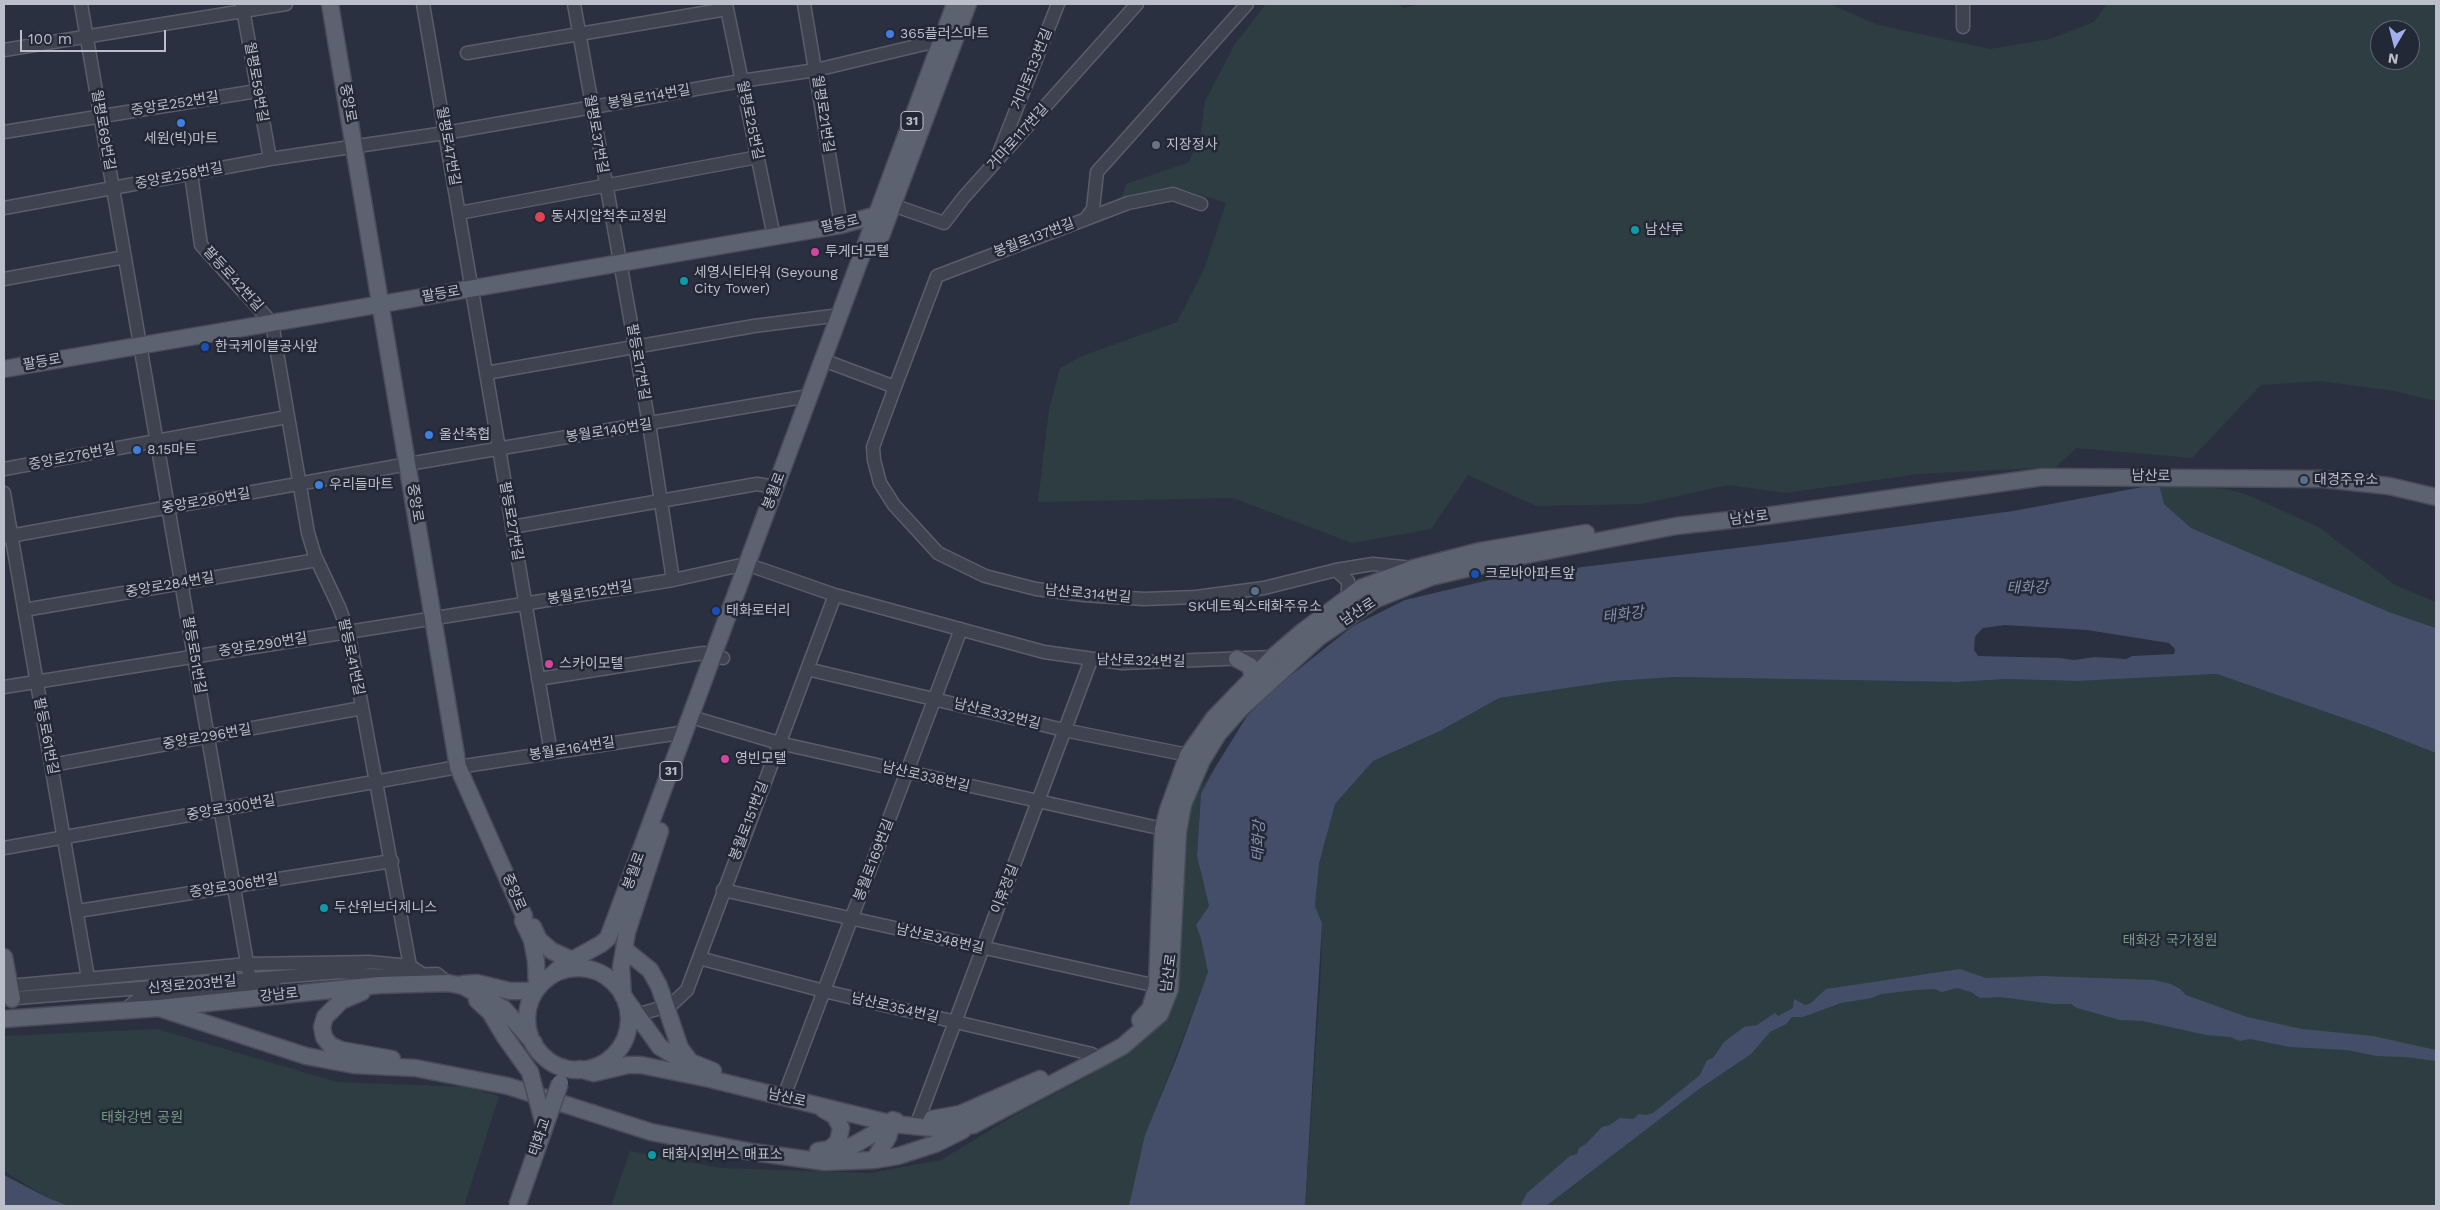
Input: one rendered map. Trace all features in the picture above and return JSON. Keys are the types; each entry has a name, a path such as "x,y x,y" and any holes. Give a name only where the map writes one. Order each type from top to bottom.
{"main road":[{"name":"중앙로","path":"330,4 382,304 458,768 524,916 523,921 532,940 536,961 537,989"},
{"name":"봉월로","path":"750,566 775,487 809,396 827,362 840,315 884,207 955,4"},
{"path":"692,723 884,207 968,4"},
{"name":"팔등로","path":"4,369 842,225 884,207"},
{"name":"남산로","path":"915,1117 939,1119 960,1114 1092,1054 1135,1025 1150,1009 1157,986 1163,828 1188,755 1214,718 1273,657 1302,632 1361,588 1414,568 1480,551 1652,521 2050,470 2318,470 2384,475 2436,488"},
{"name":"남산로","path":"568,1073 594,1073 628,1065 641,1065 809,1103 943,1129 973,1125 1116,1050 1160,1014 1170,989 1178,832 1183,804 1202,760 1218,734 1241,708 1318,638 1374,600 1431,577 1526,555 1676,526 2043,477 2323,479 2389,486 2436,497"},
{"path":"1237,659 1250,666 1253,678"},
{"name":"봉월로","path":"624,996 620,967 624,949 640,889 673,797 692,723"},
{"name":"봉월로","path":"554,974 572,960 602,944 608,938 692,723"},
{"path":"453,984 504,1009 549,1061 568,1073 603,1063 614,1055 627,1033 633,1016 624,996 611,980 552,951 540,940 530,920 524,916"},
{"path":"624,949 650,970 659,986 680,1048 692,1064"},
{"path":"4,957 8,995"},
{"path":"534,1043 529,1034 527,1016 530,1000 537,989 554,974 568,968 593,970"},
{"path":"380,980 332,1008 325,1016 322,1027 324,1037 330,1045 341,1050 385,1057 415,1068"},
{"name":"강남로","path":"4,1019 159,1008 380,980 453,984 478,983 510,991 537,989"},
{"path":"453,984 490,1012 530,1072 544,1125"},
{"path":"159,1008 306,1056 354,1065 415,1068 508,1086 651,1132 752,1152 826,1162 874,1160 898,1156 935,1144 973,1125"},
{"name":"남산로","path":"633,1016 660,1047 692,1064 890,1118"},
{"name":"태화교","path":"518,1206 544,1125 568,1073"},
{"path":"809,1103 835,1116 839,1121 841,1135 838,1142 826,1152"},
{"path":"752,1152 777,1147 826,1152 852,1146 890,1118 915,1117"},
{"path":"874,1160 888,1137 890,1118"}],"street":[{"name":"월평로69번길","path":"81,4 140,345"},
{"path":"4,50 243,7 286,4"},
{"name":"월평로47번길","path":"423,4 472,288"},
{"name":"월평로37번길","path":"574,4 620,263"},
{"name":"월평로21번길","path":"804,4 842,225"},
{"name":"거마로133번길","path":"995,162 1058,4"},
{"name":"거마로117번길","path":"884,207 944,223 995,162 1137,4"},
{"name":"봉월로137번길","path":"895,387 937,276 1087,217 1093,209 1097,172 1247,4"},
{"path":"1962,27 1963,4"},
{"path":"467,53 726,6"},
{"name":"월평로25번길","path":"726,6 774,237"},
{"name":"월평로59번길","path":"243,7 270,160"},
{"name":"봉월로114번길","path":"355,148 592,108 741,80 816,70 941,40"},
{"name":"중앙로252번길","path":"4,132 257,91"},
{"name":"중앙로258번길","path":"4,208 270,160 355,148"},
{"path":"459,213 606,187 758,157"},
{"name":"팔등로42번길","path":"192,174 201,245 272,323"},
{"path":"1087,217 1128,203 1173,194 1201,204"},
{"path":"4,279 125,257"},
{"name":"팔등로17번길","path":"620,263 649,424 673,580"},
{"name":"팔등로27번길","path":"472,288 551,753"},
{"path":"486,373 754,326 840,315"},
{"name":"팔등로41번길","path":"272,323 308,533 317,560 348,631 410,966"},
{"name":"팔등로51번길","path":"140,345 250,980"},
{"path":"827,362 895,387"},
{"name":"남산로314번길","path":"895,387 873,447 880,483 894,505 938,552 985,576 1036,588 1084,595 1144,599 1196,597 1264,588 1336,570 1373,564 1414,568 1431,577"},
{"name":"봉월로140번길","path":"408,464 809,396"},
{"name":"중앙로276번길","path":"4,470 287,417"},
{"name":"중앙로280번길","path":"7,536 408,464"},
{"path":"512,527 756,484 775,487"},
{"name":"팔등로61번길","path":"4,494 7,536 24,610 88,978"},
{"name":"중앙로284번길","path":"24,610 317,560"},
{"path":"750,566 835,595"},
{"name":"봉월로152번길","path":"433,617 673,580 750,566"},
{"path":"1336,570 1348,581 1348,598"},
{"name":"남산로324번길","path":"835,595 1044,652 1091,660 1122,663 1273,657"},
{"name":"봉월로151번길","path":"633,1016 665,1007 681,998 687,990 835,595"},
{"name":"중앙로290번길","path":"4,688 433,617"},
{"name":"봉월로169번길","path":"786,1091 935,699 957,628"},
{"path":"538,679 690,654 718,656"},
{"name":"이휴정길","path":"915,1117 954,1022 1091,660"},
{"name":"남산로332번길","path":"807,669 1064,730 1188,755"},
{"name":"중앙로296번길","path":"52,764 362,708"},
{"name":"봉월로164번길","path":"458,768 551,753 692,723"},
{"name":"남산로338번길","path":"692,723 1037,802 1163,828"},
{"name":"중앙로300번길","path":"4,848 458,768"},
{"name":"중앙로306번길","path":"78,912 234,885 392,861"},
{"name":"남산로348번길","path":"723,890 982,949 1157,986"},
{"name":"남산로354번길","path":"698,958 824,991 1092,1054"},
{"path":"8,995 88,978 248,964 368,962 410,966 422,974"},
{"name":"신정로203번길","path":"8,995 250,980 341,972 380,980"},
{"path":"126,1010 137,1000 380,980 422,974 437,974 453,984"}],"green space":[{"path":"1266,4 1396,4 1404,8 1420,4 1830,4 1878,25 1990,49 2050,39 2094,22 2107,4 2436,4 2436,401 2394,391 2320,381 2261,385 2192,458 2076,448 2056,467 1918,474 1786,493 1728,485 1641,504 1536,506 1468,475 1431,529 1352,543 1233,498 1038,502 1049,410 1060,368 1082,356 1177,322 1204,269 1226,203 1179,188 1121,199 1126,184 1189,162 1201,133 1205,101 1235,44"},
{"path":"2159,484 2227,489 2248,495 2320,528 2395,585 2436,602 2436,628 2389,612 2190,528 2164,504"},
{"name":"태화강 국가정원","path":"2217,674 2372,728 2436,753 2436,1206 1305,1206 1321,970 1322,923 1315,906 1319,864 1335,804 1373,761 1440,731 1499,698 1615,681 1674,677 1957,682 2006,679 2078,681"},
{"path":"1213,771 1201,794 1197,855 1209,906 1196,925 1208,972 1151,1121 1129,1206 611,1206 630,1151 721,1168 870,1173 941,1160 1015,1115 1087,1077 1136,1043 1170,989 1190,802"},
{"name":"태화강변 공원","path":"157,1029 337,1082 466,1087 499,1096 464,1206 69,1206 48,1198 4,1171 4,1036"}],"water":[{"name":"태화강","path":"2159,484 2164,504 2191,528 2389,612 2436,628 2436,753 2372,728 2217,674 2078,681 2006,679 1957,682 1674,677 1615,681 1499,698 1440,731 1373,761 1335,804 1319,864 1315,906 1322,923 1305,1206 1129,1206 1145,1135 1177,1057 1208,972 1196,925 1209,906 1197,856 1201,794 1247,716 1275,688 1353,626 1405,600 1502,577 1793,541 2013,511","holes":["2005,625 2087,630 2169,643 2175,649 2174,654 2132,656 2126,659 2095,657 2074,660 1978,656 1974,650 1975,637 1983,628"]},
{"path":"1960,969 1986,978 2042,976 2154,980 2171,984 2186,995 2247,1017 2302,1029 2373,1036 2436,1050 2436,1061 2376,1056 2347,1050 2290,1047 2250,1039 2240,1041 2230,1037 2206,1035 2143,1021 2120,1020 2077,1008 2071,1004 2054,1004 2000,997 1980,998 1971,992 1957,988 1942,992 1934,989 1881,994 1872,998 1841,1003 1803,1017 1792,1017 1786,1024 1770,1032 1751,1054 1699,1089 1546,1206 1520,1206 1527,1193 1570,1156 1577,1154 1579,1148 1586,1144 1602,1127 1610,1125 1620,1118 1633,1119 1639,1114 1653,1113 1700,1075 1707,1060 1713,1058 1724,1042 1744,1027 1757,1025 1775,1013 1778,1016 1793,1008 1794,999 1805,1005 1811,1003 1826,989"},
{"path":"4,1175 48,1198 69,1206 4,1206"}],"place":[{"name":"365플러스마트","path":"890,34"},
{"name":"세원(빅)마트","path":"181,123"},
{"name":"지장정사","path":"1156,145"},
{"name":"동서지압척추교정원","path":"540,217"},
{"name":"남산루","path":"1635,230"},
{"name":"투게더모텔","path":"815,252"},
{"name":"세영시티타워 (Seyoung City Tower)","path":"684,281"},
{"name":"한국케이블공사앞","path":"205,347"},
{"name":"울산축협","path":"429,435"},
{"name":"8.15마트","path":"137,450"},
{"name":"대경주유소","path":"2304,480"},
{"name":"우리들마트","path":"319,485"},
{"name":"크로바아파트앞","path":"1475,574"},
{"name":"SK네트웍스태화주유소","path":"1255,591"},
{"name":"태화로터리","path":"716,611"},
{"name":"스카이모텔","path":"549,664"},
{"name":"영빈모텔","path":"725,759"},
{"name":"두산위브더제니스","path":"324,908"},
{"name":"태화시외버스 매표소","path":"652,1155"}]}
